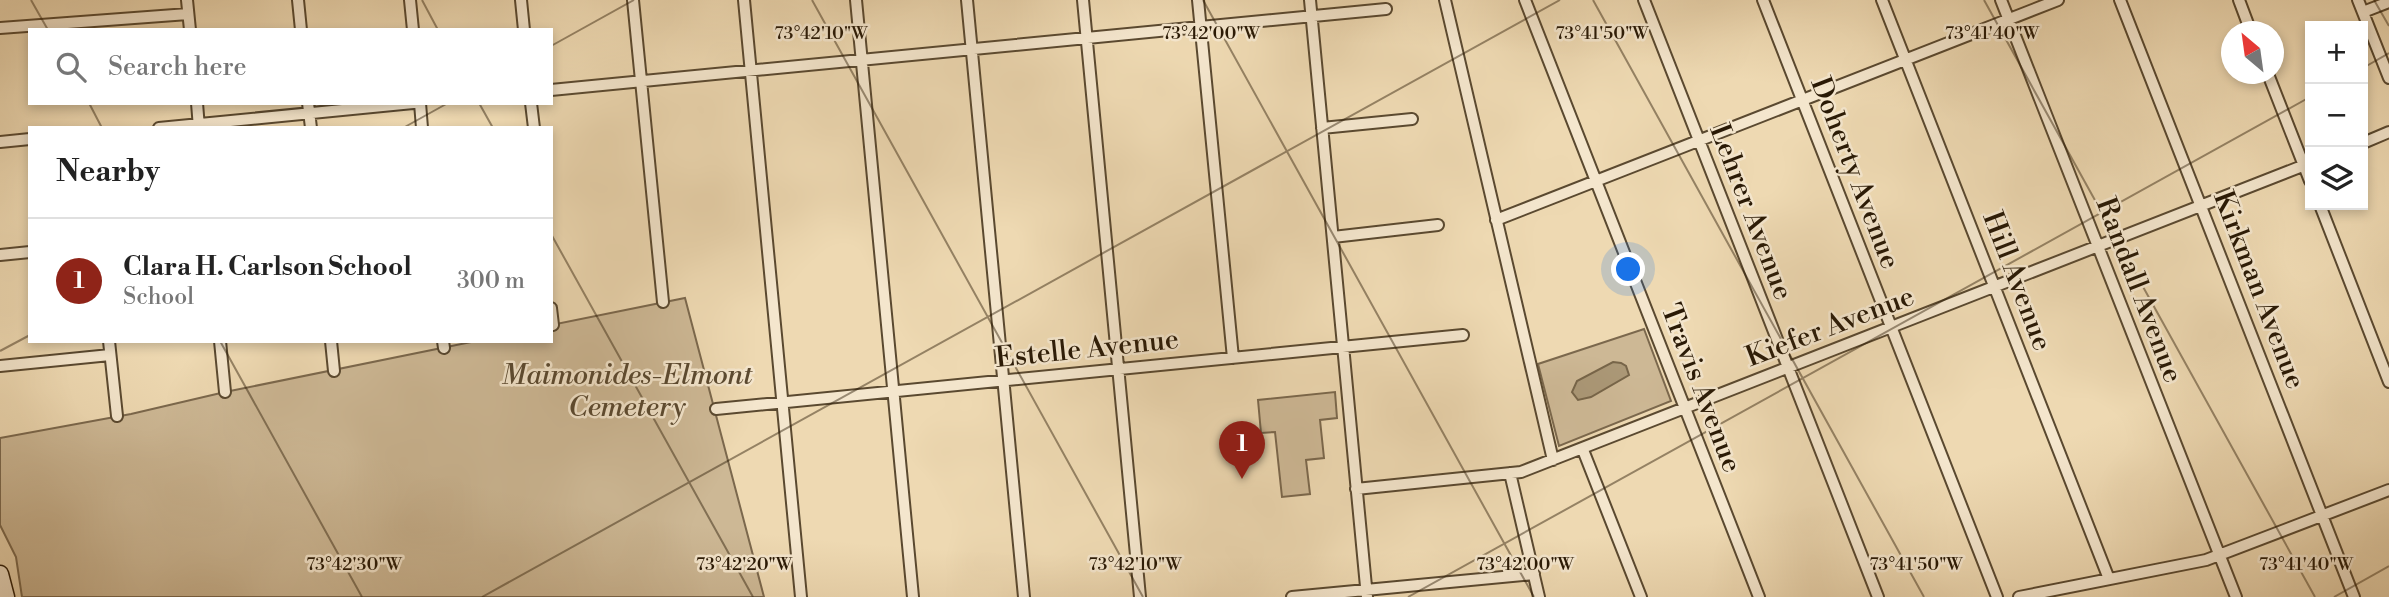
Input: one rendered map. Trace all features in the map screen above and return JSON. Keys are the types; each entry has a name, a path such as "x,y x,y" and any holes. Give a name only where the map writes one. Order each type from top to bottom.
{"main road":[{"path":"0,574 6,597"}],"street":[{"path":"187,0 190,28"},
{"path":"298,0 301,28"},
{"path":"410,0 413,28"},
{"path":"521,0 524,28"},
{"path":"633,0 663,302"},
{"path":"744,0 802,597"},
{"path":"856,0 913,597"},
{"path":"967,0 1024,597"},
{"path":"1083,0 1140,597"},
{"path":"1198,0 1233,358"},
{"path":"1310,0 1367,594"},
{"path":"1445,0 1553,460"},
{"name":"Travis Avenue","path":"1525,0 1759,597"},
{"name":"Lehrer Avenue","path":"1644,0 1878,597"},
{"name":"Doherty Avenue","path":"1763,0 1997,597"},
{"name":"Hill Avenue","path":"1882,0 2109,579"},
{"name":"Randall Avenue","path":"2001,0 2236,597"},
{"path":"1496,220 2059,0"},
{"name":"Kirkman Avenue","path":"2120,0 2354,597"},
{"path":"2239,0 2247,21"},
{"path":"2358,0 2389,78"},
{"path":"2363,12 2389,2"},
{"path":"553,90 1386,9"},
{"path":"0,28 188,14"},
{"path":"2272,84 2305,159"},
{"path":"197,105 199,126 309,108 372,105"},
{"path":"419,105 422,126"},
{"path":"531,105 534,126"},
{"path":"309,108 311,126"},
{"path":"1322,128 1412,119"},
{"path":"2368,141 2389,132"},
{"path":"0,142 28,139"},
{"name":"Kiefer Avenue","path":"1356,489 1521,472 1583,450 2305,165"},
{"path":"2322,210 2389,382"},
{"path":"1333,237 1438,225"},
{"path":"0,255 28,252"},
{"name":"Estelle Avenue","path":"716,409 1463,335"},
{"path":"109,343 117,416"},
{"path":"220,343 225,393"},
{"path":"331,343 334,371"},
{"path":"0,366 110,355"},
{"path":"1583,450 1641,597"},
{"path":"1510,473 1539,597"},
{"path":"2019,597 2219,556 2389,490"},
{"path":"1292,597 1367,594 1534,574"}],"green space":[{"name":"Maimonides-Elmont Cemetery","path":"685,298 764,597 22,597 16,557 0,525 0,438 131,414 466,343 553,343 553,325"},
{"path":"1644,329 1671,401 1559,446 1538,364"},
{"path":"1335,392 1337,418 1320,420 1324,458 1306,460 1310,494 1282,497 1275,432 1261,433 1258,400"}],"shaded area":[{"path":"1613,362 1626,366 1629,375 1591,397 1578,400 1572,392 1577,381"}],"place":[{"name":"Clara H. Carlson School","path":"1242,479"}]}
